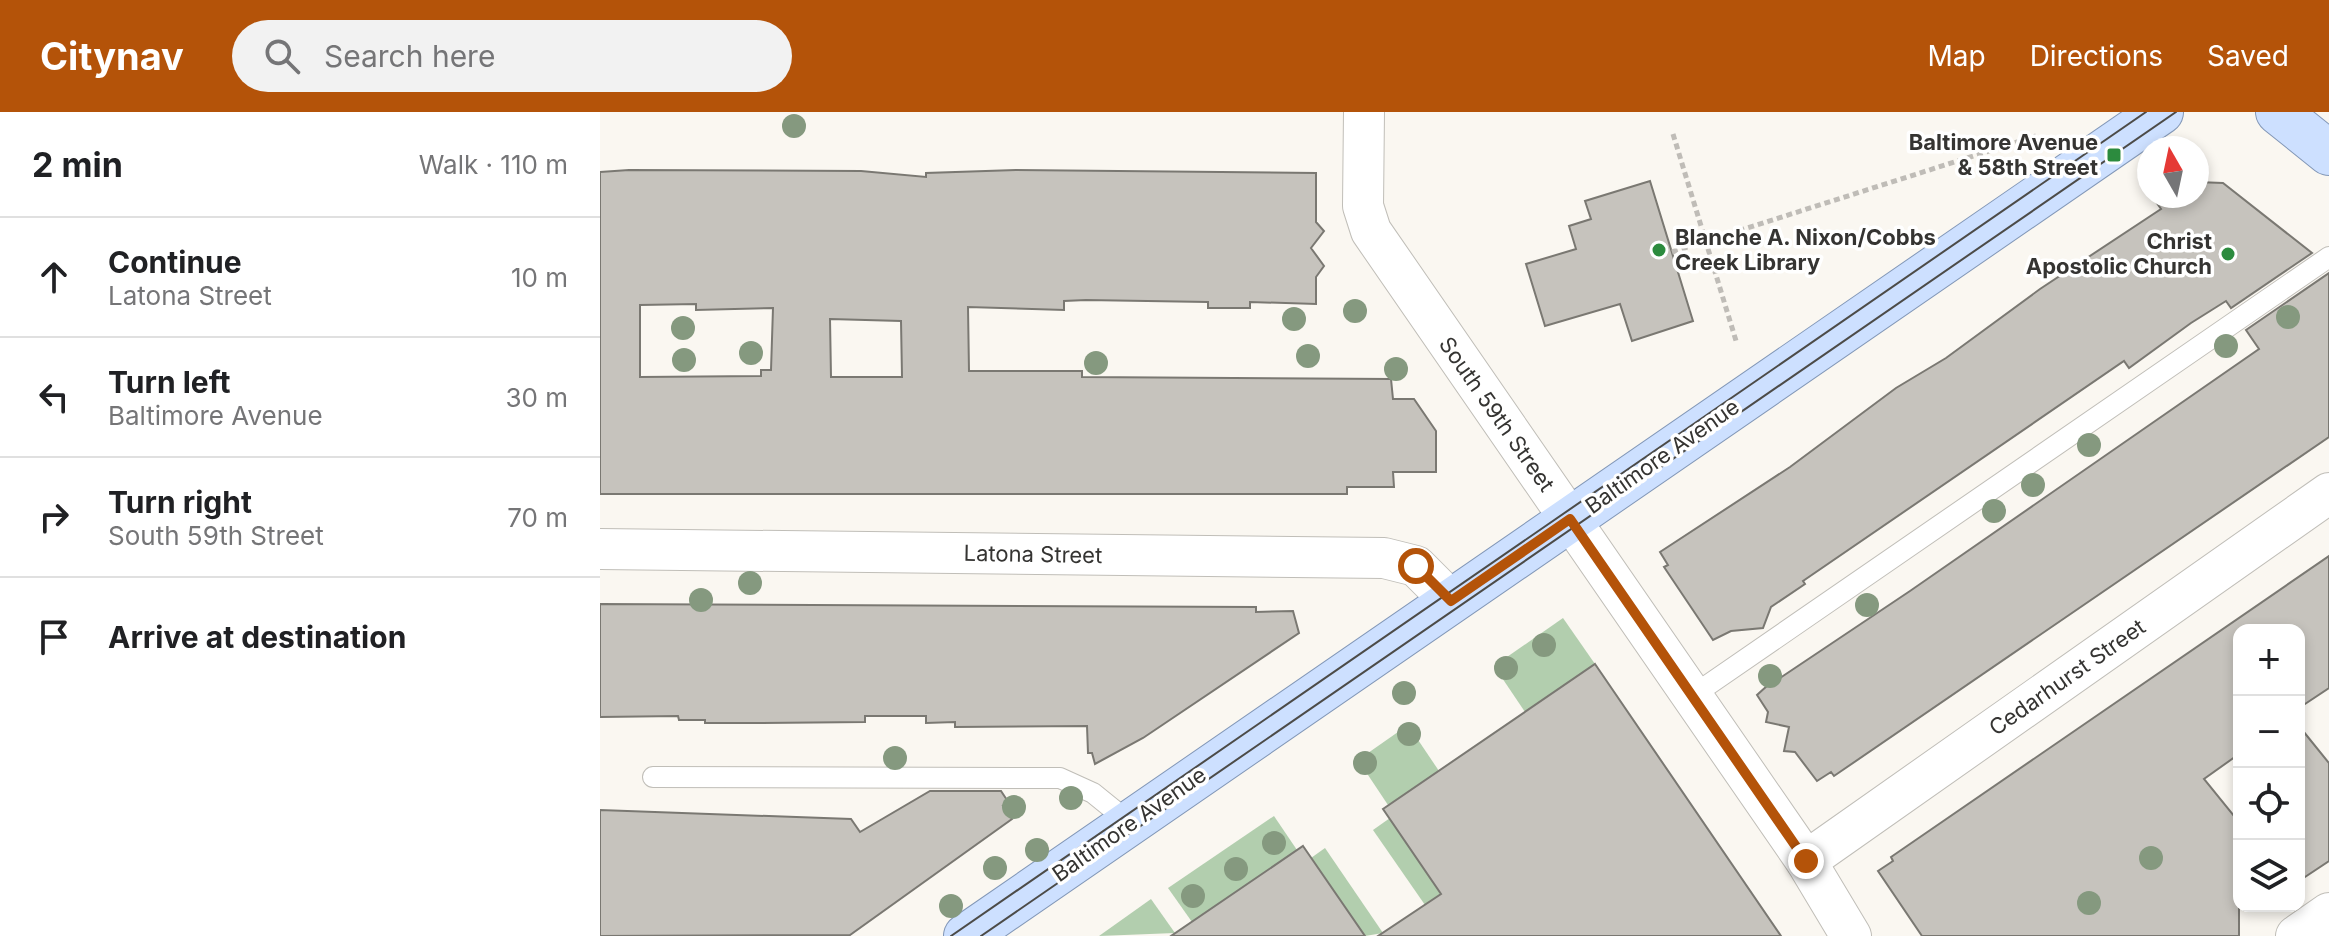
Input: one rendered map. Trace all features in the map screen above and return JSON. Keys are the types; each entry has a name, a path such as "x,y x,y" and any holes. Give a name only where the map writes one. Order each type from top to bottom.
{"main road":[{"name":"Baltimore Avenue","path":"966,936 2161,112"},
{"path":"2278,112 2329,153"}],"street":[{"name":"South 59th Street","path":"1364,112 1363,206 1371,231 1806,861 1851,936"},
{"name":"Cedarhurst Street","path":"1806,861 2329,493"},
{"name":"Latona Street","path":"600,549 1384,558 1416,566 1451,601"},
{"path":"2296,936 2329,913"}],"lane":[{"path":"1692,696 2329,257"},
{"path":"653,777 1060,778 1093,793 1130,823"}],"path":[{"path":"1673,134 1737,344"},
{"path":"1672,252 2036,136"}],"green space":[{"path":"1563,618 1595,664 1525,712 1494,666"},
{"path":"1408,725 1439,771 1388,805 1358,760"},
{"path":"1274,816 1297,850 1192,922 1168,888"},
{"path":"1390,818 1441,894 1425,905 1373,830"},
{"path":"1325,848 1383,933 1365,936 1311,858"},
{"path":"1151,899 1175,933 1099,936"}],"building":[{"path":"1016,170 1316,173 1316,222 1324,231 1311,248 1324,266 1316,277 1316,304 1250,302 1250,308 1208,308 1208,302 1086,300 1064,301 1064,310 968,307 969,371 1082,371 1082,377 1391,379 1393,399 1414,399 1436,431 1436,472 1393,472 1394,487 1347,487 1347,494 600,494 600,172 861,171 926,177 926,173","holes":["696,304 696,310 773,308 771,370 761,370 761,376 640,377 640,305","830,319 901,321 902,377 831,377"]},
{"path":"1650,181 1693,321 1632,341 1620,304 1545,326 1526,264 1576,249 1569,226 1591,219 1585,201"},
{"path":"2209,182 2223,183 2312,253 2231,308 2226,301 2129,368 2124,361 1803,581 1805,584 1771,607 1763,628 1731,631 1713,640 1664,567 1668,565 1660,552 1790,467 1896,388 1946,358 2040,289 2161,209 2209,208"},
{"path":"2329,273 2329,437 1834,776 1831,772 1817,781 1795,752 1784,751 1789,727 1766,722 1768,712 1757,695 1779,675 1780,678 1910,591 2259,349 2246,330"},
{"path":"2329,556 2329,688 2305,704 2305,624 2233,624 2233,758 2204,779 2233,815 2233,912 2239,912 2239,936 1922,936 1878,871 1893,861 1891,857"},
{"path":"600,604 1256,607 1256,612 1293,611 1299,633 1143,738 1095,764 1092,753 1088,753 1087,726 955,727 955,722 926,723 926,716 865,716 865,722 750,723 705,723 705,720 679,720 678,716 600,717"},
{"path":"1595,664 1781,936 1378,936 1441,894 1383,809"},
{"path":"2305,733 2329,763 2329,861 2305,877"},
{"path":"930,791 1001,791 1009,803 1003,806 1012,819 850,935 600,936 600,810 851,819 860,832"},
{"path":"1303,846 1365,936 1171,936"}],"tram line":[{"path":"951,936 2146,112"},
{"path":"981,936 2176,112"}],"place":[{"name":"Baltimore Avenue & 58th Street","path":"2114,155"},
{"name":"Blanche A. Nixon/Cobbs Creek Library","path":"1659,250"},
{"name":"Christ Apostolic Church","path":"2228,254"}],"route":[{"path":"1416,566 1451,601 1570,519 1806,861"}]}
